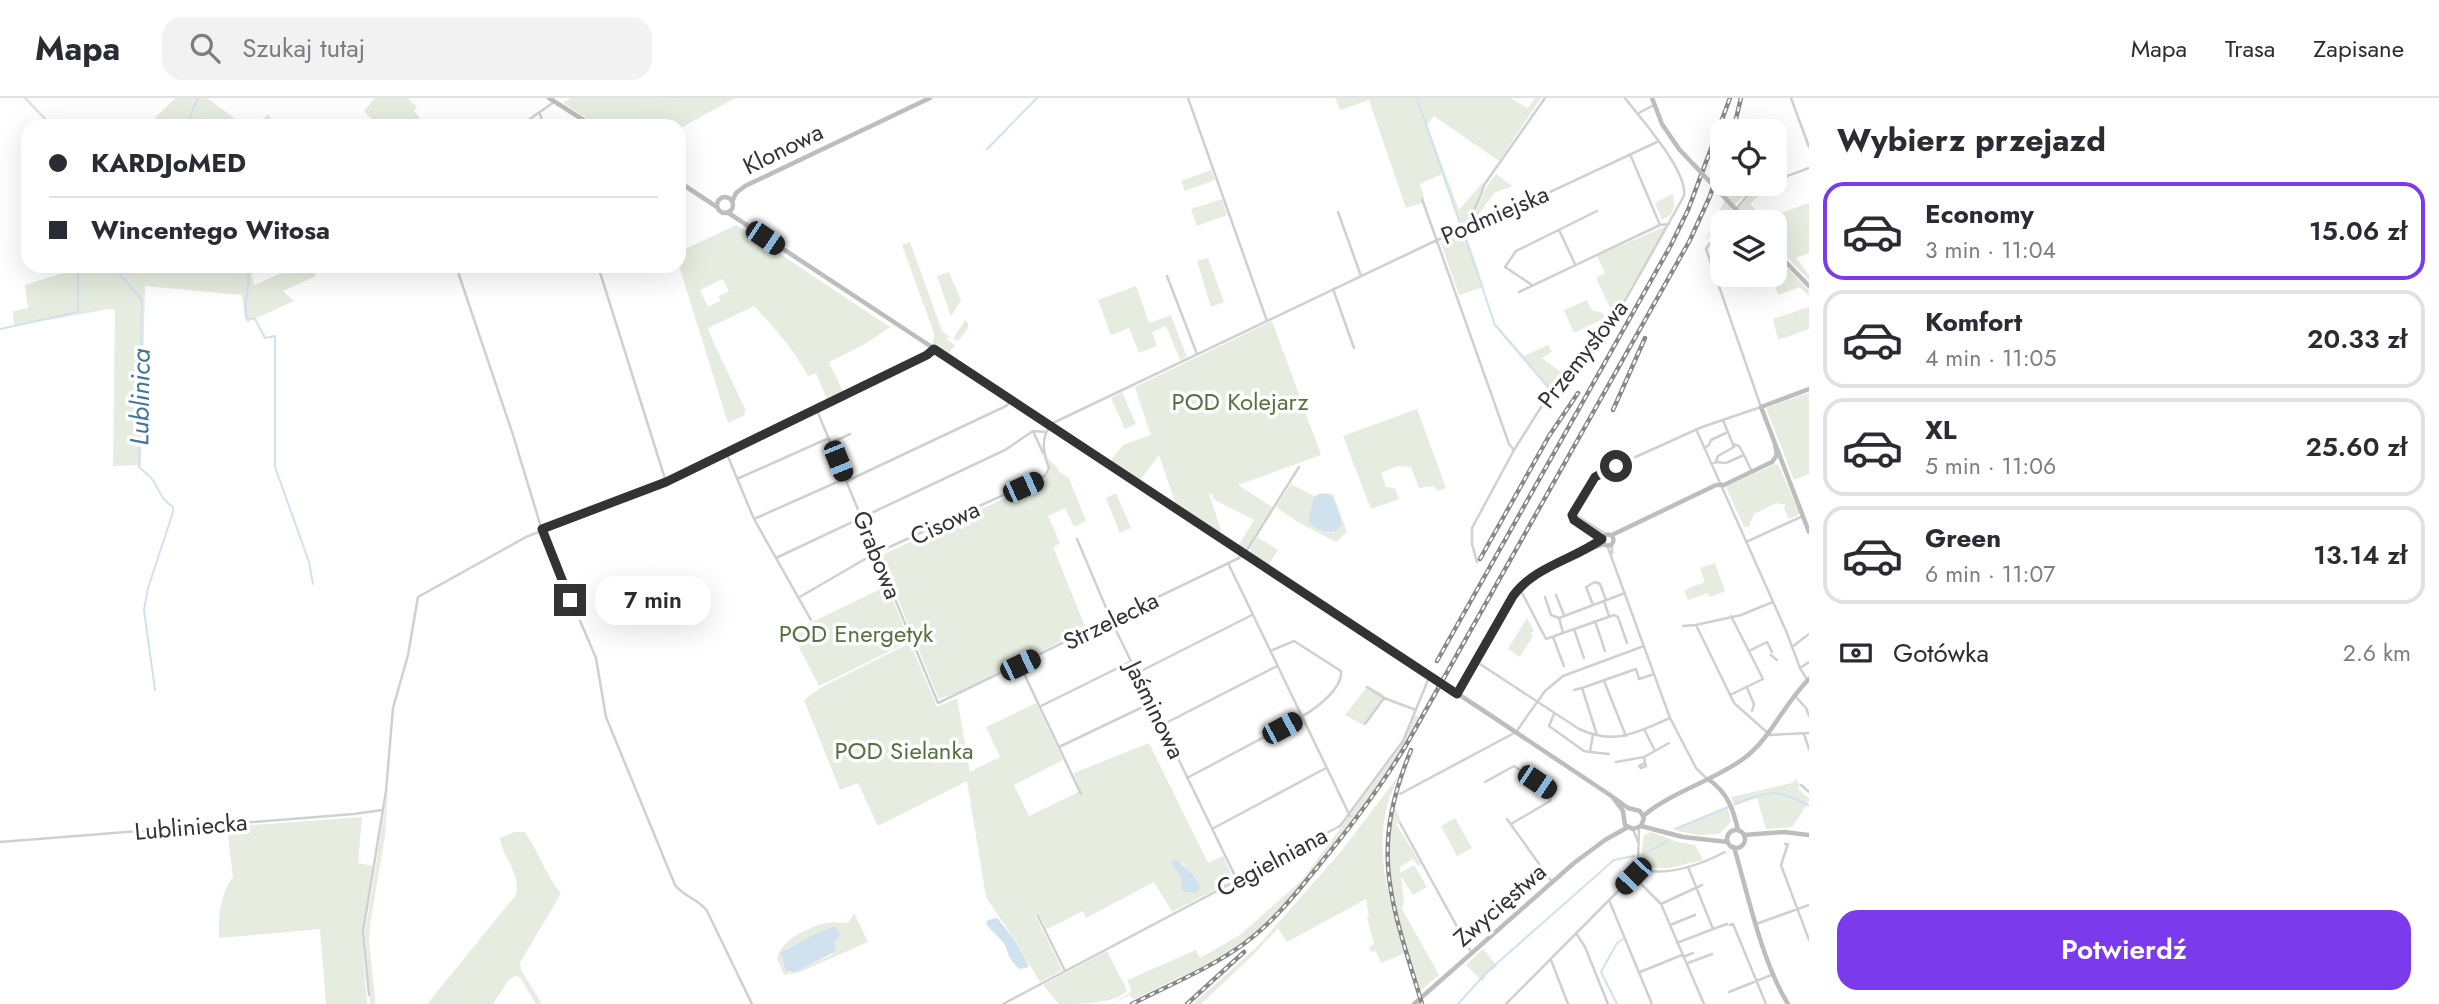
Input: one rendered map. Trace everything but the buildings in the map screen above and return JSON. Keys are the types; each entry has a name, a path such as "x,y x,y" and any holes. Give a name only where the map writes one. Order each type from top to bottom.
{"main road":[{"path":"549,98 582,119"},
{"name":"Klonowa","path":"732,202 736,193 745,186 930,98"},
{"path":"1652,98 1662,124 1679,149 1736,210"},
{"path":"686,186 720,211 729,210 746,225 1629,809 1638,809 1643,818 1670,834"},
{"path":"718,207 723,198 745,186"},
{"path":"700,195 732,202 729,210"},
{"path":"1787,263 1809,286"},
{"path":"1787,478 1760,407 1809,389"},
{"path":"1457,694 1519,589 1540,571 1772,462 1777,455 1775,444"},
{"path":"1772,462 1781,464 1809,532"},
{"path":"1640,826 1643,818 1743,759 1808,680"},
{"path":"1707,779 1726,794 1736,830 1744,838"},
{"path":"1614,799 1624,815"},
{"path":"1629,809 1623,822 1630,828 1640,826 1670,834 1728,839 1737,847 1756,924 1785,1003"},
{"name":"Zwycięstwa","path":"1414,1004 1623,822"},
{"name":"Zwycięstwa","path":"1605,840 1630,828"},
{"path":"1728,839 1736,830"},
{"path":"1737,847 1744,838 1759,835 1784,832 1809,835"}],"street":[{"path":"1188,98 1267,321"},
{"path":"1469,229 1469,223 1488,180 1545,98"},
{"path":"1791,98 1809,147"},
{"name":"Przemysłowa","path":"1476,562 1472,528 1514,450 1550,393 1588,344 1619,311 1684,196 1678,171 1627,99"},
{"path":"532,119 555,102"},
{"path":"1637,114 1654,105"},
{"path":"540,114 542,119"},
{"name":"Podmiejska","path":"1050,425 1437,240 1469,229 1657,142"},
{"path":"1630,154 1660,225"},
{"path":"1787,176 1809,168"},
{"path":"1734,210 1746,196"},
{"path":"1422,199 1509,444 1514,450"},
{"path":"1532,285 1505,267 1516,251 1597,211"},
{"path":"1338,212 1361,276"},
{"path":"1519,292 1660,225 1669,224"},
{"path":"1559,230 1576,264"},
{"path":"1710,241 1706,251 1710,263"},
{"path":"458,273 542,529 596,658 606,718 675,885 705,908 752,1004"},
{"path":"600,273 666,482"},
{"path":"1167,276 1197,354"},
{"path":"1707,779 1696,768 1670,718 1607,540 1572,518 1592,481 1600,473 1696,429 1760,407 1718,287"},
{"path":"1333,289 1354,348"},
{"path":"369,995 363,934 386,791 393,710 408,655 418,597 542,529 666,482 927,355 934,349"},
{"path":"754,519 1006,407 1013,400"},
{"name":"Grabowa","path":"816,408 937,703"},
{"path":"1716,462 1718,456 1734,448 1723,420"},
{"name":"Cisowa","path":"798,598 876,554 1045,477 1049,468 1043,453 1046,432 1050,425"},
{"path":"1696,429 1800,668 1808,680"},
{"path":"776,558 1005,450 1033,431 1046,432"},
{"path":"1033,431 1043,453"},
{"path":"1704,448 1711,440 1728,432"},
{"path":"831,443 850,435"},
{"path":"737,479 829,438"},
{"path":"1733,444 1739,446 1752,472"},
{"path":"1709,445 1714,447"},
{"path":"726,452 754,519 811,620"},
{"path":"1711,465 1716,462 1726,463 1744,455"},
{"path":"1245,554 1299,467"},
{"path":"1746,542 1803,516"},
{"name":"Jaśminowa","path":"1077,538 1111,621 1237,880"},
{"name":"Strzelecka","path":"937,703 1245,554"},
{"path":"1228,564 1350,816"},
{"path":"1593,605 1586,587 1595,582 1601,585 1609,616"},
{"path":"1519,589 1523,592 1543,638 1547,639 1609,616 1618,617 1627,643"},
{"path":"1559,618 1625,593"},
{"path":"1556,595 1563,615"},
{"path":"1545,597 1551,615 1559,618"},
{"path":"1683,626 1744,614 1773,602"},
{"path":"1137,673 1252,615"},
{"path":"1730,695 1763,679 1731,616"},
{"path":"1559,618 1563,633"},
{"path":"1595,621 1605,651"},
{"path":"1696,625 1738,707 1767,733 1809,733"},
{"path":"1574,629 1584,658"},
{"path":"1793,647 1809,634"},
{"path":"1553,637 1563,666"},
{"path":"1187,778 1302,717 1326,699 1340,680 1341,672 1294,641 1269,651"},
{"path":"1749,651 1767,642 1777,660"},
{"path":"1401,794 1516,732 1536,701 1551,684 1563,676 1644,646"},
{"path":"1039,707 1131,661"},
{"path":"1477,662 1579,729 1595,734 1626,736 1670,718"},
{"path":"1800,668 1809,662"},
{"path":"1020,665 1081,794"},
{"path":"1162,725 1277,666"},
{"path":"1574,690 1636,669 1639,679 1654,674"},
{"name":"Cegielniana","path":"1003,1004 1332,831 1350,816 1403,741 1430,675"},
{"path":"1604,680 1626,736"},
{"path":"1367,687 1384,698 1416,710"},
{"path":"1582,688 1595,734 1590,751"},
{"path":"1748,688 1754,704 1752,711"},
{"path":"1794,694 1805,706 1809,716"},
{"path":"1365,724 1384,698"},
{"path":"1059,747 1151,703"},
{"path":"1805,706 1809,703"},
{"path":"1555,713 1549,726 1584,751 1609,754"},
{"path":"1644,730 1655,751"},
{"path":"1804,734 1809,749"},
{"path":"1616,762 1644,757 1669,743"},
{"path":"1644,757 1645,763"},
{"path":"1485,782 1514,766 1551,792 1550,801 1511,824"},
{"path":"1212,829 1326,768"},
{"path":"1801,785 1809,792"},
{"name":"Lubliniecka","path":"0,842 363,814 382,810"},
{"path":"1507,819 1552,882"},
{"path":"1400,823 1472,953"},
{"path":"1506,1004 1633,876 1640,826"},
{"path":"1630,828 1639,846"},
{"path":"1786,844 1781,863 1809,940"},
{"path":"1636,869 1661,872 1688,867 1725,852"},
{"path":"1688,867 1713,929"},
{"path":"1633,876 1661,904 1704,1004"},
{"path":"1661,904 1702,885"},
{"path":"1609,900 1652,1004"},
{"path":"1756,924 1809,905"},
{"path":"1670,925 1695,915"},
{"path":"1038,916 1065,971"},
{"path":"1677,943 1733,924 1766,1004"},
{"path":"1576,933 1585,947 1608,1004"},
{"path":"1639,973 1693,953"},
{"path":"1688,963 1712,954"},
{"path":"1551,960 1568,1004"},
{"path":"1728,992 1774,974"}],"green space":[{"path":"175,98 207,98 236,119 154,119"},
{"path":"375,98 408,98 417,107 414,111 420,118 371,119 364,111"},
{"path":"571,98 735,98 686,125 686,119 588,119 563,103"},
{"path":"1335,98 1510,98 1528,108 1535,98 1541,98 1499,161 1434,116 1427,125 1459,210 1483,182 1480,197 1464,229 1461,229 1442,174 1420,184 1424,197 1422,203 1406,208 1369,100 1340,110"},
{"path":"1211,170 1215,180 1185,191 1181,181"},
{"path":"1496,174 1512,186 1494,193 1476,218 1481,223 1471,225 1485,191"},
{"path":"1673,194 1673,210 1662,220 1655,203"},
{"path":"1727,196 1744,196 1731,210 1720,210"},
{"path":"1759,196 1750,204 1756,210 1737,210 1748,197"},
{"path":"1222,199 1227,215 1197,226 1191,209"},
{"path":"1809,203 1809,253 1796,258 1809,275 1809,280 1787,257 1787,211"},
{"path":"736,225 890,327 865,344 829,362 843,391 827,399 816,373 808,376 784,340 754,306 708,328 746,411 745,415 728,423 681,273 686,273 686,249","holes":["723,279 729,291 719,296 720,301 708,307 700,290"]},
{"path":"1666,226 1613,314 1596,278 1605,273 1597,256"},
{"path":"1465,232 1484,287 1459,295 1441,243"},
{"path":"910,242 942,331 953,339 946,339 955,345 949,353 944,353 933,345 934,333 902,245"},
{"path":"1208,258 1224,302 1211,307 1197,261"},
{"path":"1787,268 1809,291 1809,296 1800,287 1778,295 1775,287 1787,287"},
{"path":"949,272 961,300 951,316 937,276"},
{"path":"64,273 251,273 254,285 282,273 314,273 316,276 283,291 294,301 248,322 245,320 242,295 145,286 141,465 113,466 115,310 14,326 13,311 28,308 25,285"},
{"path":"1136,286 1149,323 1171,315 1187,357 1180,360 1166,326 1152,332 1157,346 1139,353 1129,328 1111,335 1098,300"},
{"path":"1587,300 1592,311 1601,313 1607,319 1603,324 1601,320 1574,333 1564,310"},
{"path":"1809,307 1809,329 1778,340 1773,319"},
{"path":"965,320 968,328 958,341 953,339"},
{"name":"POD Kolejarz","path":"1272,321 1321,455 1238,485 1272,507 1247,548 1242,549 1238,546 1254,520 1213,499 1213,495 1209,493 1221,530 1219,533 1176,505 1159,455 1140,480 1110,461 1123,445 1151,435 1135,387"},
{"path":"1497,325 1524,356 1548,345 1552,352 1542,358 1562,373 1549,390 1495,326"},
{"path":"1122,392 1136,424 1125,429 1111,398"},
{"path":"1809,393 1809,474 1794,480 1766,408"},
{"path":"1417,409 1446,488 1437,491 1434,486 1419,488 1411,467 1398,466 1381,473 1386,487 1395,488 1399,499 1371,509 1343,436"},
{"path":"1046,453 1058,471 1069,478 1086,521 1074,527 1065,508 1048,516 1060,543 1053,547 1086,629 963,690 939,699 880,556 1046,479 1050,468"},
{"path":"1775,464 1779,466 1800,514 1789,519 1784,509 1786,505 1776,503 1754,514 1749,527 1744,527 1726,487"},
{"path":"1291,484 1314,496 1321,493 1333,494 1347,532 1336,542 1276,507","holes":["1321,494 1328,494 1335,532 1328,533 1308,521 1313,499"]},
{"path":"1116,493 1131,528 1120,533 1106,498"},
{"path":"1257,537 1278,550 1268,566 1252,555 1250,549"},
{"path":"1715,563 1725,591 1710,597 1708,593 1688,600 1684,590 1705,582 1700,568"},
{"name":"POD Energetyk","path":"887,586 910,641 819,686 791,632"},
{"path":"1527,618 1534,631 1530,633 1533,636 1520,657 1508,649"},
{"name":"POD Sielanka","path":"910,643 937,707 957,698 970,772 1000,757 986,727 1036,703 1063,760 1014,785 1029,816 1080,791 1074,773 1149,743 1208,863 1223,856 1234,880 1172,912 1154,882 1086,918 1083,911 1047,929 1039,915 1036,917 1062,970 1040,982 986,897 967,781 878,826 858,783 840,790 804,700 820,688","holes":["1182,863 1196,879 1192,893 1182,889 1180,875 1171,864"]},
{"path":"1368,686 1385,695 1363,725 1345,715"},
{"path":"1415,715 1420,718 1371,794 1307,877 1263,926 1242,943 1202,966 1133,1000 1130,995 1112,1004 1130,993 1127,980 1196,950 1200,958 1240,935 1302,880 1399,749"},
{"path":"1399,775 1387,806 1383,861 1394,917 1405,953 1381,963 1376,951 1371,952 1369,947 1374,944 1367,918 1366,899 1287,942 1278,928 1201,1004 1193,1004 1258,946 1343,849"},
{"path":"1796,779 1800,786 1798,789 1809,801 1792,827 1766,829 1757,798 1734,806 1731,797 1792,783"},
{"path":"388,789 385,836 370,924 369,942 375,1004 370,1004 365,934"},
{"path":"1395,807 1401,821 1396,824 1421,864 1418,866 1413,859 1400,867 1400,873 1414,865 1427,887 1413,895 1401,876 1404,903 1402,909 1439,975 1420,991 1400,924 1391,876 1390,829"},
{"path":"1728,807 1731,822 1719,834 1699,835 1677,831 1678,827"},
{"path":"362,817 358,863 373,866 362,934 367,1004 326,1004 320,929 219,938 221,906 233,877 227,827"},
{"path":"1455,818 1472,848 1457,856 1441,826"},
{"path":"515,832 525,832 561,893 520,963 521,970 542,1004 536,1004 520,977 515,976 508,981 493,1004 427,1004 516,895 516,880 500,838"},
{"path":"1651,832 1695,845 1703,860 1669,868 1642,868 1639,866 1644,835"},
{"path":"854,913 868,942 800,972 784,975 777,958 790,940 819,925 849,922","holes":["835,926 833,942 837,949 832,955 789,973 785,949"]},
{"path":"1483,949 1497,966 1485,976 1483,982 1466,965"},
{"path":"1107,951 1127,990 1122,995 1097,1002 1059,1004 1043,985"}],"water":[{"path":"1319,494 1328,494 1334,499 1342,524 1335,531 1326,532 1308,521 1313,499"},
{"path":"1174,859 1196,879 1200,887 1196,893 1184,892 1182,889 1180,875 1171,864"},
{"path":"997,918 1015,941 1029,967 1020,969 1015,965 1004,944 989,928 986,923 988,920"},
{"path":"835,926 840,935 834,942 837,951 794,972 786,971 781,952"}],"waterway":[{"path":"25,98 45,119"},
{"name":"Lublinica","path":"189,119 198,98"},
{"path":"987,149 1037,98"},
{"path":"1417,98 1462,229"},
{"path":"1464,234 1495,325 1549,388"},
{"path":"0,329 78,312 78,273"},
{"name":"Lublinica","path":"119,273 142,300 139,467 173,507 148,588 144,610 155,690"},
{"path":"248,273 247,318 255,319 265,338 275,336 275,467 309,562 313,584"},
{"path":"1735,804 1773,793 1789,796 1809,806"},
{"path":"1675,829 1728,807"},
{"path":"1642,855 1669,840"},
{"path":"1458,1004 1486,973 1614,860 1634,856"},
{"path":"1617,1004 1601,972 1617,943 1623,939"}],"railway":[{"path":"1437,661 1671,245 1688,210 1730,98"},
{"path":"1736,119 1741,98"},
{"path":"1132,1004 1190,976 1232,952 1255,935 1299,890 1376,791 1409,740 1690,240 1710,196"},
{"path":"1613,410 1645,338"},
{"path":"1480,559 1549,436 1578,393"},
{"path":"1411,750 1390,819 1389,878 1394,907 1422,1004"},
{"path":"1187,1004 1244,952"}],"route":[{"path":"570,600 542,529 666,482 927,355 934,349 1457,694 1513,596 1525,582 1538,572 1592,548 1602,539 1574,520 1572,515 1595,477 1616,466"}]}
